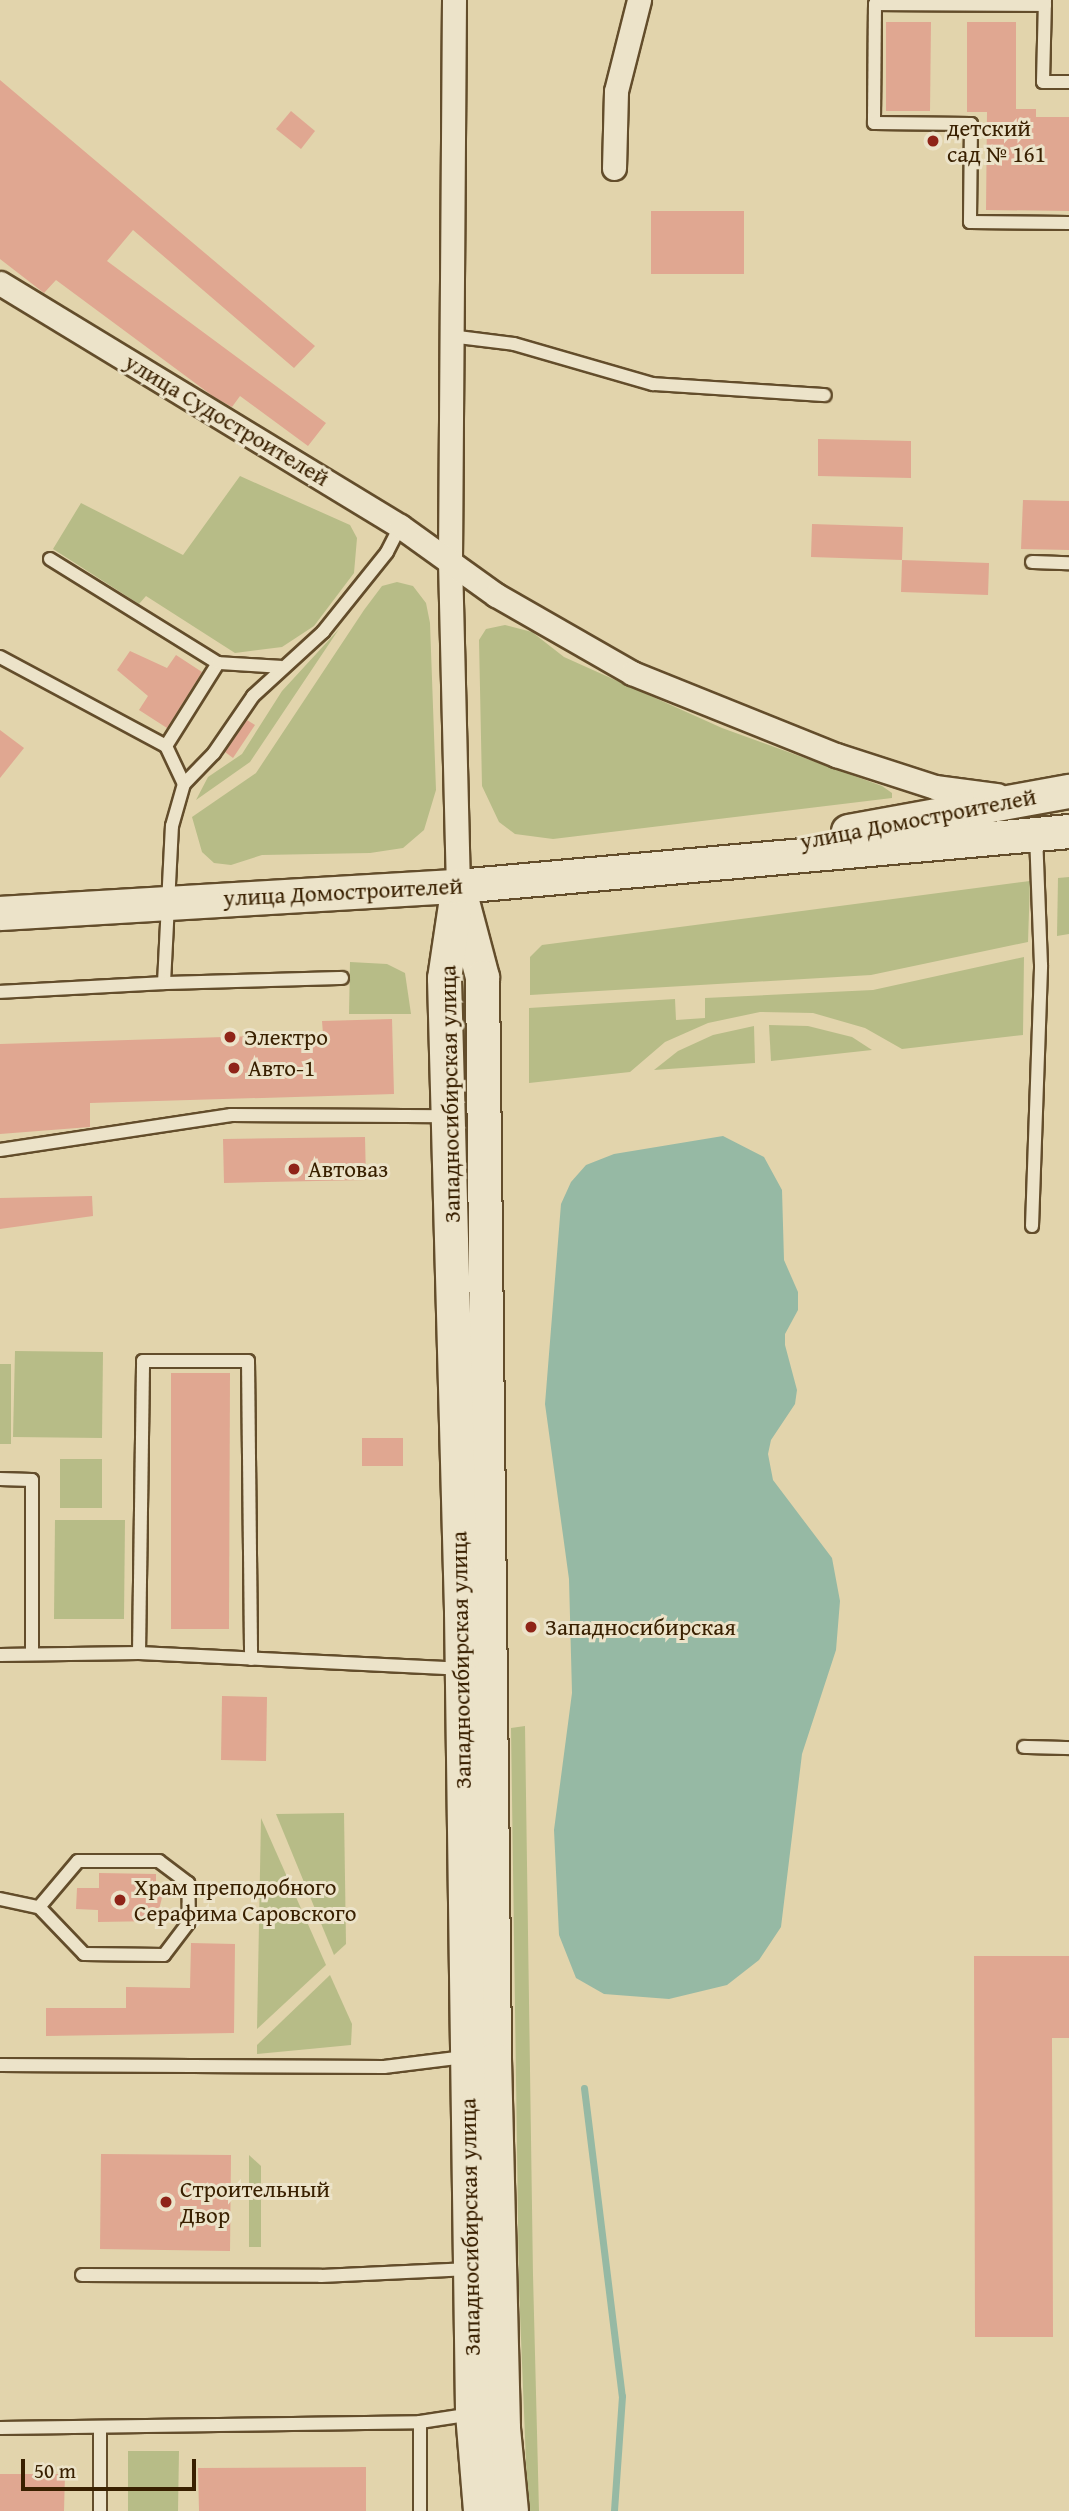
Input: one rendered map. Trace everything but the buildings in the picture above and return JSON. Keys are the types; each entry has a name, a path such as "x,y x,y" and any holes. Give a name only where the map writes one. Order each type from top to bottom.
{"main road":[{"name":"улица Домостроителей","path":"684,862 1069,791"},
{"name":"улица Домостроителей","path":"0,913 458,886 684,862 1036,836 1069,831"},
{"name":"Западносибирская улица","path":"458,886 444,978 461,1669 472,2413 480,2511"},
{"name":"Западносибирская улица","path":"458,886 482,977 494,2072 503,2428 511,2511"}],"street":[{"path":"454,0 450,561 458,886"},
{"path":"614,167 616,91 639,0"},
{"name":"улица Судостроителей","path":"0,283 400,526 496,596 632,673 836,755 935,787 1028,798"}],"lane":[{"path":"1069,82 1043,82 1045,2 875,4 874,123 971,124 970,222 1069,223"},
{"path":"450,335 514,344 653,384 825,395"},
{"path":"164,983 172,825 184,784 281,667 323,632 387,552 400,526"},
{"path":"50,559 218,663 281,667"},
{"path":"1032,562 1069,563"},
{"path":"0,657 166,746 184,784"},
{"path":"166,746 218,663"},
{"path":"1032,1226 1041,965 1036,836"},
{"path":"0,992 164,983 342,978"},
{"path":"0,1150 232,1115 448,1116"},
{"path":"139,1653 143,1361 248,1361 251,1659"},
{"path":"0,1479 32,1480 32,1652"},
{"path":"0,1655 32,1652 139,1653 461,1669"},
{"path":"1024,1747 1069,1748"},
{"path":"0,1899 39,1907 84,1954 164,1955 189,1922 188,1883 159,1861 78,1861 39,1907"},
{"path":"0,2065 384,2067 467,2057"},
{"path":"82,2275 321,2276 470,2269"},
{"path":"0,2428 419,2422 472,2413"},
{"path":"419,2422 421,2511"},
{"path":"100,2427 100,2511"}],"shaded area":[{"path":"240,476 350,525 357,538 354,573 314,626 282,647 235,653 146,596 139,604 53,549 81,503 183,555"},
{"path":"397,582 413,586 426,603 430,623 436,790 424,830 403,848 370,853 262,855 231,865 214,863 202,852 192,817 256,773 364,610 382,586"},
{"path":"505,625 532,632 564,657 722,728 882,786 892,793 892,798 553,839 515,834 499,822 482,786 479,640 486,629"},
{"path":"339,629 250,762 196,800 208,777 242,754 282,691"},
{"path":"1069,877 1069,934 1057,936 1058,878"},
{"path":"1030,881 1028,942 871,975 530,995 530,957 542,945"},
{"path":"1024,957 1023,1035 902,1049 865,1028 813,1013 760,1012 708,1023 665,1042 630,1072 529,1083 529,1008 675,999 676,1020 705,1018 705,998 873,990"},
{"path":"350,962 387,964 405,973 411,1014 349,1014"},
{"path":"769,1025 808,1026 852,1037 872,1050 771,1061"},
{"path":"754,1026 755,1063 654,1070 678,1051 713,1035"},
{"path":"723,1136 764,1157 782,1190 784,1260 798,1292 798,1310 785,1334 785,1345 797,1390 795,1404 771,1440 768,1454 773,1480 832,1558 840,1601 836,1650 802,1754 781,1927 759,1960 727,1985 669,1999 604,1994 576,1978 559,1935 554,1830 572,1693 569,1579 545,1404 561,1204 571,1182 586,1165 614,1154"},
{"path":"15,1351 103,1352 102,1438 13,1437"},
{"path":"0,1364 11,1364 11,1444 0,1444"},
{"path":"60,1459 102,1459 102,1508 60,1508"},
{"path":"55,1520 125,1520 124,1619 54,1619"},
{"path":"525,1726 539,2511 528,2511 519,2289 511,1728"},
{"path":"344,1813 346,1944 334,1955 276,1814"},
{"path":"261,1818 326,1965 257,2029"},
{"path":"330,1975 352,2024 351,2045 257,2054 257,2045"},
{"path":"249,2155 261,2166 261,2247 249,2247"},
{"path":"128,2451 179,2451 178,2511 128,2511"}],"waterway":[{"path":"584,2088 622,2396 614,2511"}],"place":[{"name":"детский сад № 161","path":"933,141"},
{"name":"Электро","path":"230,1037"},
{"name":"Авто-1","path":"234,1068"},
{"name":"Автоваз","path":"294,1169"},
{"name":"Западносибирская","path":"531,1627"},
{"name":"Храм преподобного Серафима Саровского","path":"120,1900"},
{"name":"Строительный Двор","path":"166,2202"}]}
